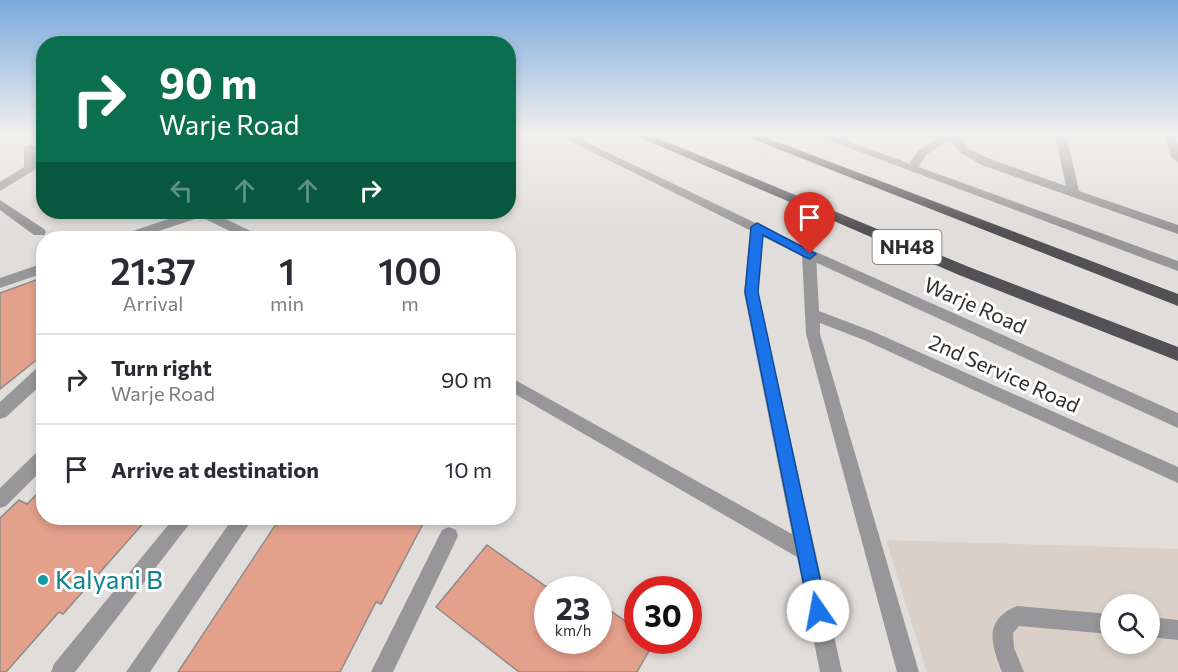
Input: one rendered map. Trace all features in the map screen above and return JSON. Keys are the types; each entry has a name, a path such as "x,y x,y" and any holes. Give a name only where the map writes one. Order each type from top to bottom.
{"highway":[{"name":"NH48","path":"713,165 964,271 1178,354"},
{"name":"NH48","path":"828,165 1178,300"}],"street":[{"path":"0,187 30,169 30,165"},
{"name":"Warje Road","path":"627,165 810,254 1178,421"},
{"path":"908,165 1178,266"},
{"path":"996,165 1178,230"},
{"path":"1067,165 1073,192"},
{"path":"0,204 38,231"},
{"path":"146,231 181,219"},
{"path":"215,219 240,231"},
{"path":"757,227 751,292 831,672"},
{"path":"810,254 813,334 908,672"},
{"path":"0,283 36,271"},
{"name":"2nd Service Road","path":"812,314 869,336 1178,476"},
{"path":"0,412 36,379"},
{"path":"516,387 805,550"},
{"path":"0,500 36,464"},
{"path":"62,672 179,525"},
{"path":"138,672 239,525"},
{"path":"382,672 449,536"},
{"path":"1013,672 1001,639 1002,628 1008,620 1017,616 1100,623"},
{"path":"1160,628 1178,630"}],"shaded area":[{"path":"886,540 1178,549 1178,672 927,672"}],"building":[{"path":"36,280 36,360 0,389 0,293"},
{"name":"Kalyani B","path":"36,495 36,525 142,525 63,614 59,612 6,672 0,672 0,518 19,500 27,504"},
{"path":"275,525 422,525 381,604 376,602 340,672 178,672"},
{"path":"487,545 534,578 534,654 612,654 612,612 624,620 624,654 647,654 637,672 519,672 436,607"}],"place":[{"name":"Kalyani B","path":"43,580"}],"route":[{"path":"810,254 757,227 751,292 818,611"}]}
